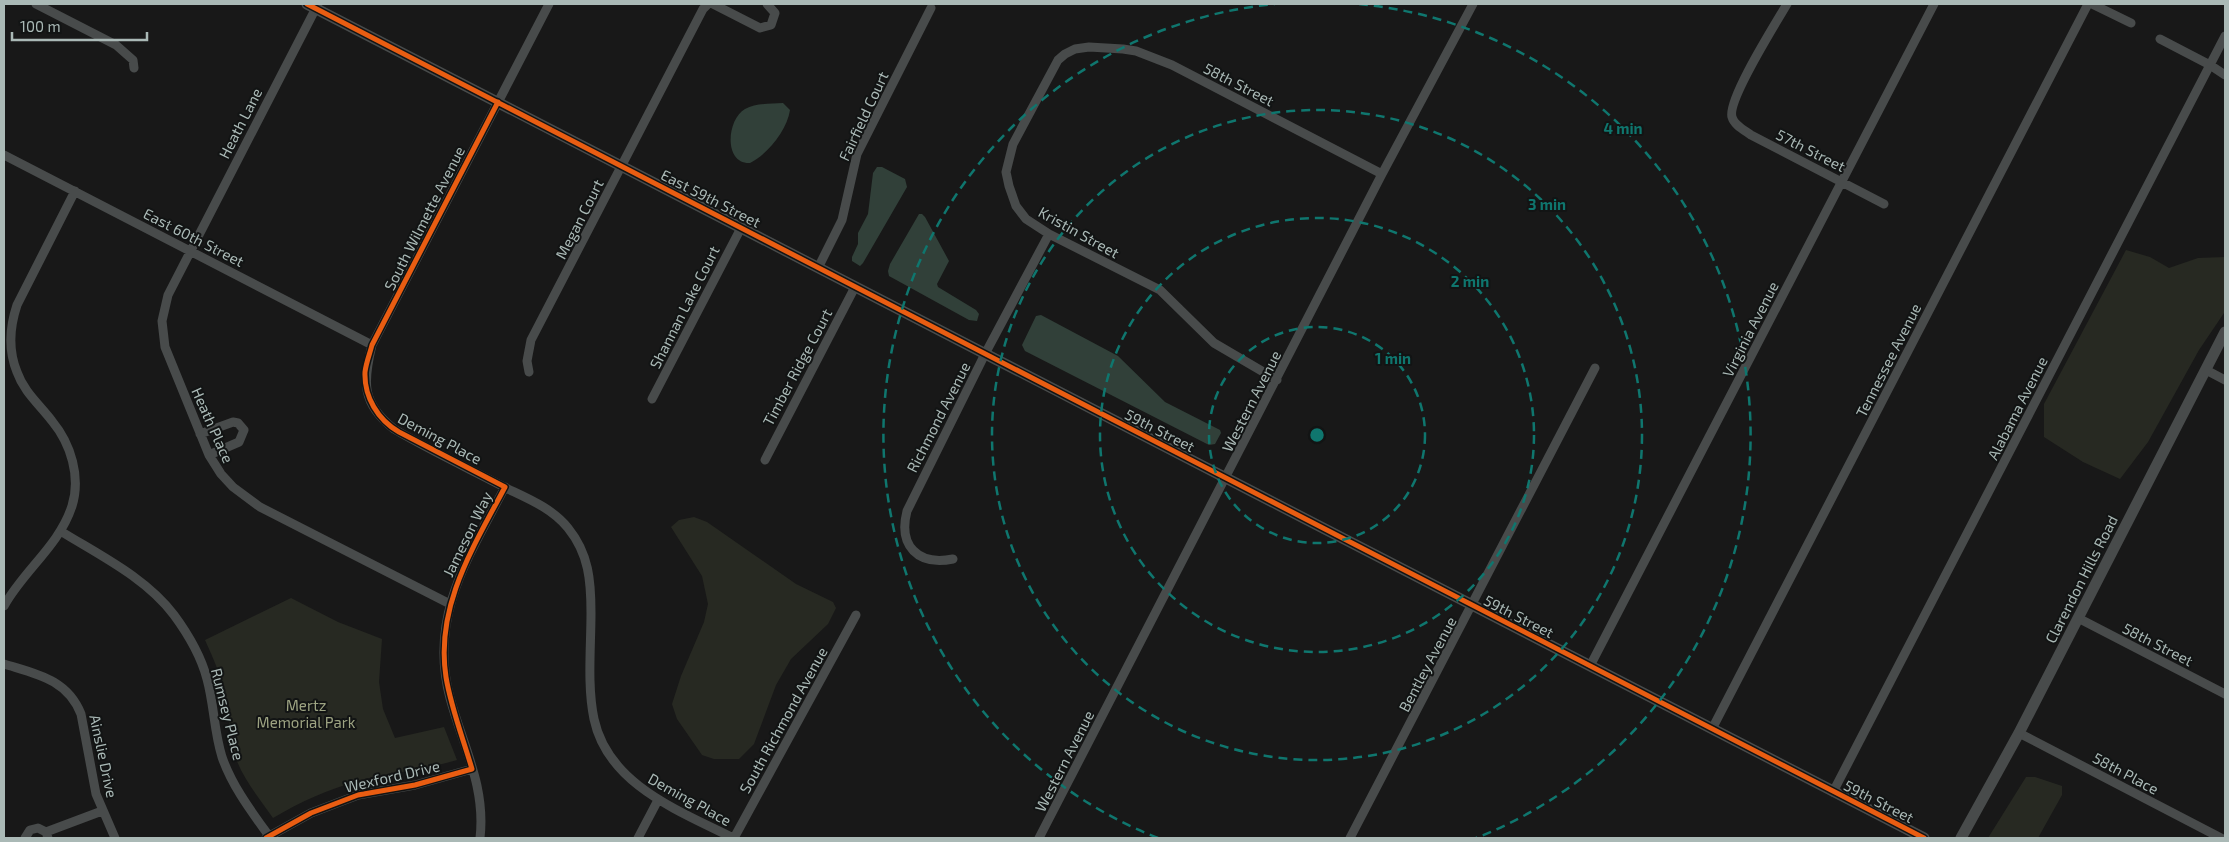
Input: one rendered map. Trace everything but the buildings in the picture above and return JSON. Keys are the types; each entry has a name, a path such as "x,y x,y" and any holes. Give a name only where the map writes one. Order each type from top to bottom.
{"street":[{"path":"36,4 116,45 133,60 134,68"},
{"name":"South Wilmette Avenue","path":"372,345 549,4"},
{"name":"Megan Court","path":"528,372 527,362 531,340 703,9 708,4"},
{"path":"713,4 760,28 771,25 774,20 775,13 768,4"},
{"name":"Western Avenue","path":"1039,838 1278,380 1382,174 1473,4"},
{"name":"57th Street","path":"1787,4 1734,97 1731,115 1733,121 1751,135 1884,204"},
{"name":"Virginia Avenue","path":"1590,666 1934,4"},
{"name":"Tennessee Avenue","path":"1712,729 2088,4"},
{"path":"2092,4 2131,24"},
{"name":"East 59th Street","path":"314,5 1104,415"},
{"name":"Heath Lane","path":"190,251 314,5"},
{"name":"Fairfield Court","path":"818,268 842,220 857,154 931,8"},
{"name":"Alabama Avenue","path":"1833,792 2225,36"},
{"path":"2160,39 2225,75"},
{"name":"58th Street","path":"1074,49 1089,46 1123,49 1157,58 1382,174"},
{"name":"Kristin Street","path":"1074,49 1058,60 1013,144 1006,172 1016,206 1026,219 1049,234 1160,290 1214,343 1278,380"},
{"name":"East 60th Street","path":"4,155 372,345"},
{"path":"4,606 25,574 62,532 74,496 74,469 66,442 54,422 28,394 8,360 11,328 17,305 75,191"},
{"name":"Shannan Lake Court","path":"652,399 741,228"},
{"name":"Richmond Avenue","path":"953,559 940,562 918,556 907,541 904,523 907,511 985,354 1049,234"},
{"name":"Heath Place","path":"190,251 168,295 163,314 164,347 209,456 221,474 251,501 450,604"},
{"name":"Timber Ridge Court","path":"765,460 855,287"},
{"name":"Clarendon Hills Road","path":"1961,838 2019,733 2225,332"},
{"name":"Deming Place","path":"372,345 365,372 367,393 386,423 399,432 556,515 578,543 587,562 590,584 590,684 595,721 607,750 618,766 636,784 658,800 733,838"},
{"name":"Bentley Avenue","path":"1350,838 1595,368"},
{"path":"2206,370 2225,380"},
{"name":"59th Street","path":"1104,415 1924,838"},
{"path":"200,434 233,422 238,423 244,430 239,442 209,456"},
{"name":"Jameson Way","path":"480,838 480,803 477,782 450,697 445,675 444,641 450,604 458,578 505,487"},
{"name":"Rumsey Place","path":"62,532 146,586 173,614 185,630 207,678 222,756 241,797 267,837"},
{"name":"South Richmond Avenue","path":"733,838 856,615"},
{"name":"58th Street","path":"2078,618 2225,694"},
{"name":"Ainslie Drive","path":"4,664 57,682 76,702 81,714 96,794 115,838"},
{"name":"58th Place","path":"2019,733 2221,838"},
{"name":"Wexford Drive","path":"267,837 311,813 358,795 415,785 472,769"},
{"path":"638,838 658,800"},
{"path":"25,838 27,833 34,828 38,828 47,835 102,811"}],"green space":[{"path":"2126,250 2150,257 2169,268 2198,258 2225,257 2224,313 2199,350 2148,442 2120,479 2083,462 2044,437 2044,404"},
{"path":"694,517 707,522 796,584 833,602 836,608 828,624 791,659 776,685 754,744 739,759 714,759 702,755 677,719 672,704 681,676 704,622 708,604 702,576 671,527 679,520"},
{"name":"Mertz Memorial Park","path":"291,598 338,622 382,639 379,682 383,709 395,738 444,727 457,760 347,784 315,796 273,818 238,764 231,741 223,687 217,667 205,640"},
{"path":"2026,777 2035,777 2062,786 2062,795 2038,838 1988,838"}],"shaded area":[{"path":"783,103 790,110 785,125 776,141 763,154 750,163 741,161 735,156 731,140 734,122 739,114 745,109 754,106"},
{"path":"877,167 882,167 905,179 907,187 860,266 852,261 852,257 858,244 858,233 868,214 873,173"},
{"path":"919,214 925,217 949,261 937,284 938,287 976,310 979,314 977,321 969,320 889,276 890,264"},
{"path":"1041,315 1118,356 1165,402 1220,430 1221,433 1215,444 1209,445 1025,351 1022,345 1036,316"}],"cycle path":[{"path":"307,4 1924,838"},
{"path":"266,838 311,813 358,795 415,785 472,769 448,689 444,651 446,626 452,601 470,554 505,487 391,427 379,414 370,399 365,381 365,372 372,345 498,102"}]}
